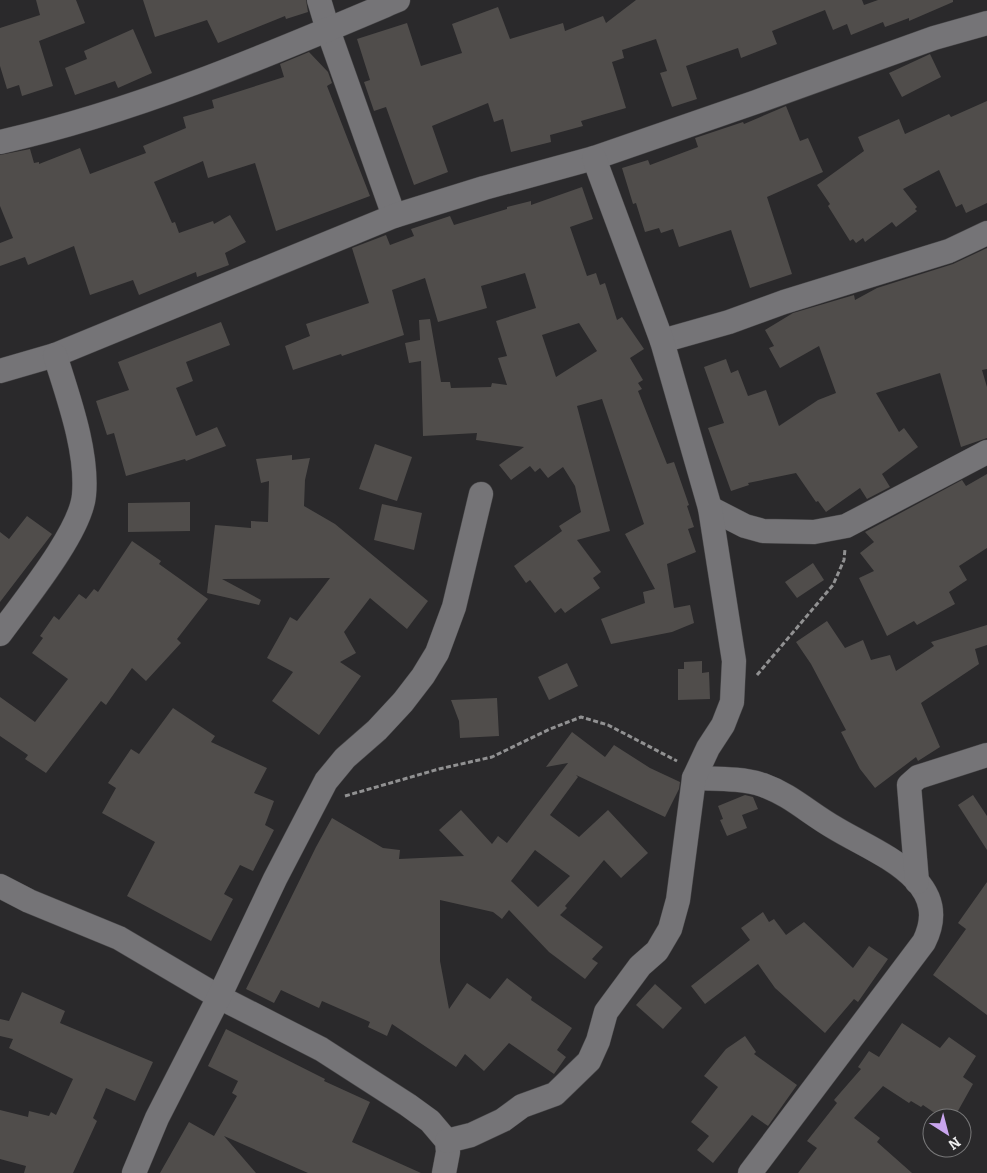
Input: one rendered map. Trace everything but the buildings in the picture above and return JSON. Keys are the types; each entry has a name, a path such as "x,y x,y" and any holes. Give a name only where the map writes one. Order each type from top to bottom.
{"street":[{"path":"319,0 394,216"},
{"path":"0,142 40,133 182,89 398,0"},
{"path":"0,371 55,355 394,216 484,188 594,158 934,38 987,23"},
{"path":"0,886 29,901 119,938 219,997 321,1049 430,1121 448,1162 472,1135 503,1120 522,1106 555,1094 568,1084 589,1061 598,1041 606,1012 640,966 657,951 670,929 680,883 697,773 708,748 723,725 732,702 734,661 710,508 662,341 594,158"},
{"path":"662,341 729,322 784,302 949,251 987,233"},
{"path":"0,634 75,527 84,496 83,464 73,414 55,355"},
{"path":"710,508 745,526 763,531 814,532 846,526 987,452"},
{"path":"134,1173 156,1118 219,997 326,781 345,758 377,730 403,702 423,676 437,653 454,608 481,494"},
{"path":"917,882 909,785 918,777 987,755"},
{"path":"697,773 761,784 789,796 832,827 885,855 917,882 927,897 932,911 932,927 924,942 750,1173"}],"path":[{"path":"756,676 833,585 844,560 846,526"},
{"path":"313,806 439,769 492,757 550,729 581,717 608,725 697,773"}]}
